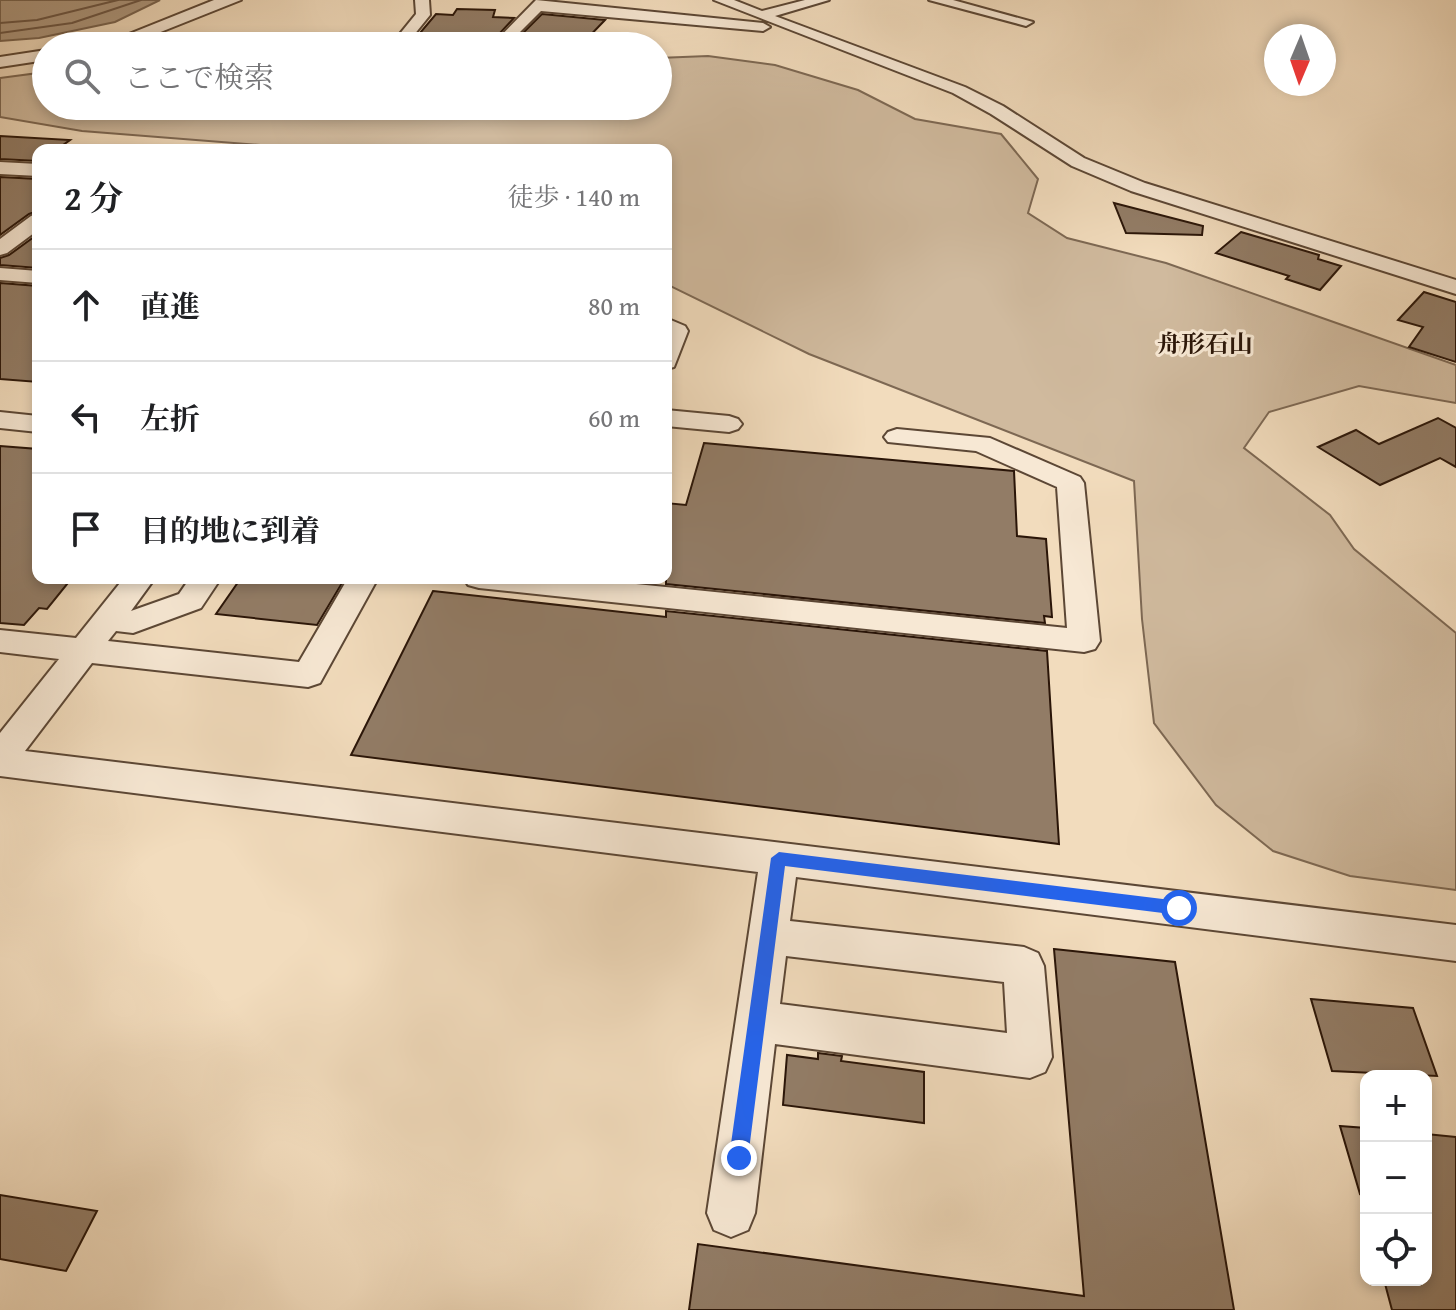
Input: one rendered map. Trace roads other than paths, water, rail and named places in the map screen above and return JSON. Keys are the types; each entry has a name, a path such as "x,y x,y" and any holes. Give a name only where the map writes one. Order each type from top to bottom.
{"street":[{"path":"409,32 423,15 422,0"},
{"path":"721,0 977,99 1078,162 1138,187 1456,287"},
{"path":"761,15 822,0"},
{"path":"936,0 1026,22"},
{"path":"148,32 225,1"},
{"path":"514,12 537,5 643,23 790,26"},
{"path":"511,32 537,5"},
{"path":"725,38 739,25"},
{"path":"0,62 32,57"},
{"path":"0,168 32,170"},
{"path":"0,249 32,225"},
{"path":"0,274 32,277"},
{"path":"672,328 677,331 672,345"},
{"path":"672,419 729,424"},
{"path":"0,420 32,423"},
{"path":"537,584 1084,641 1070,483 981,444 897,437"},
{"path":"0,760 135,584"},
{"path":"108,619 133,622 190,601 202,584"},
{"path":"0,641 308,675 360,584"},
{"path":"0,760 1456,943"},
{"path":"731,1213 779,858"},
{"path":"757,1021 1030,1057 1024,966 768,936"}],"water":[{"path":"0,0 160,0 115,22 68,32 32,32 32,39 0,41"}],"district":[{"name":"舟形石山","path":"1205,344"}]}
